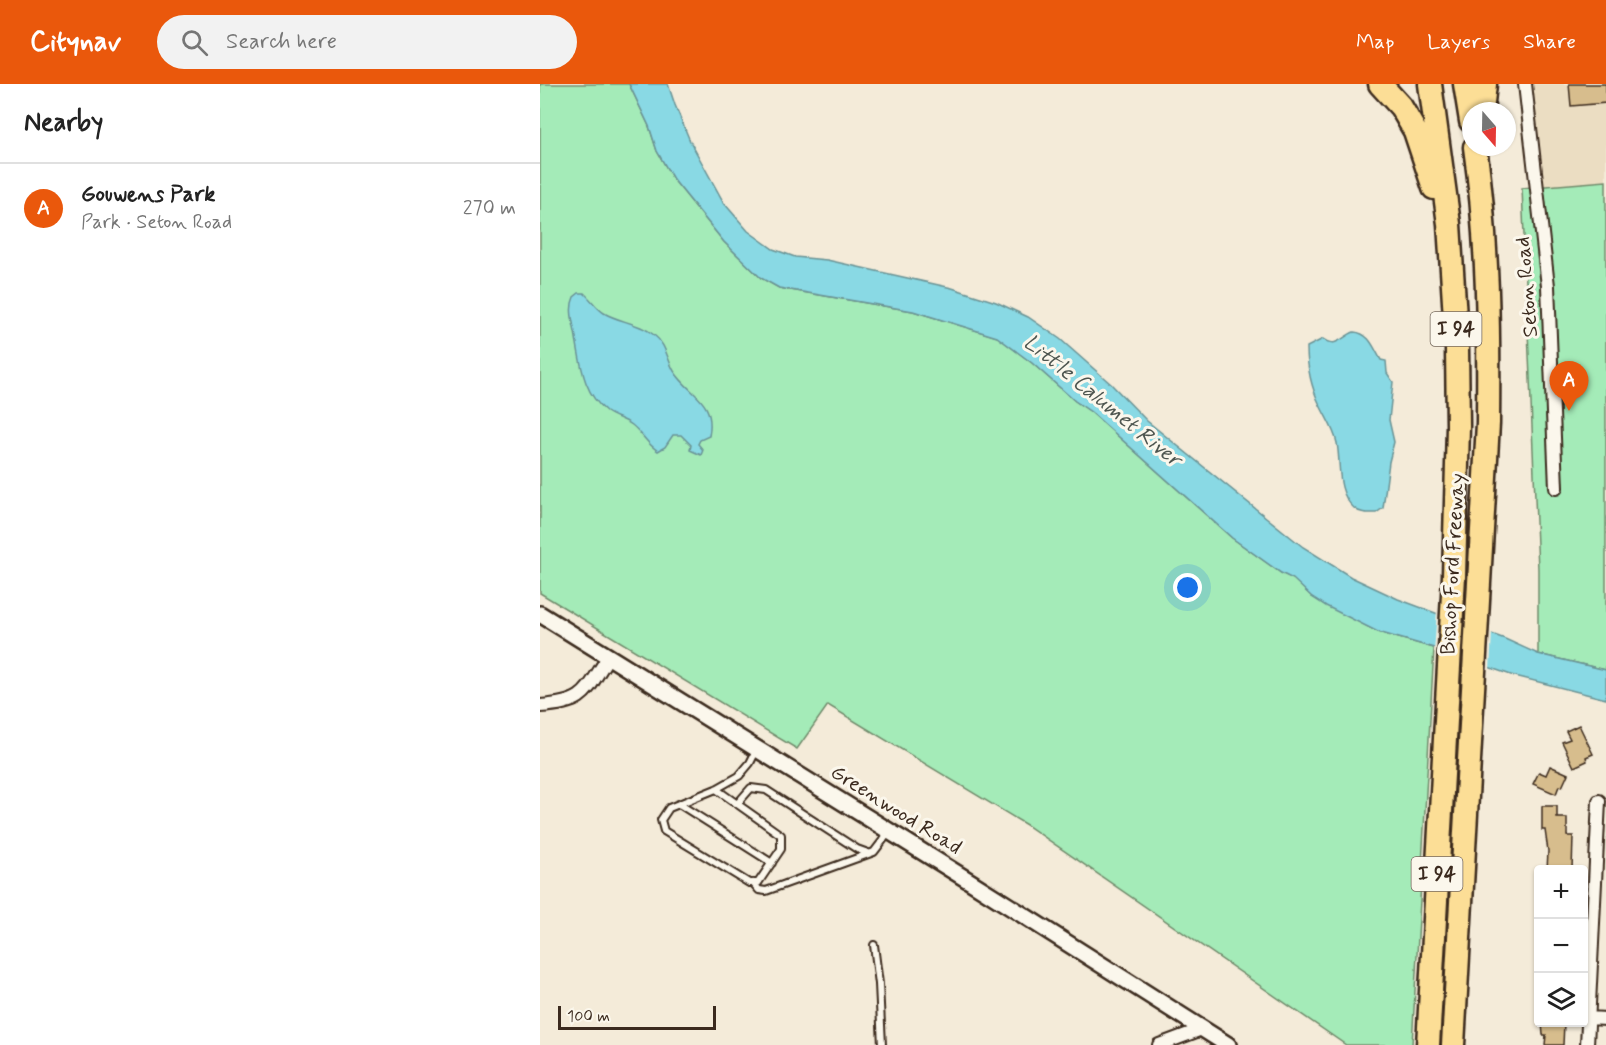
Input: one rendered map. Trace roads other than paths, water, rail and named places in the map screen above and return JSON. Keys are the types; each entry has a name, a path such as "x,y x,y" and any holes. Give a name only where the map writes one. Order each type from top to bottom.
{"highway":[{"path":"1380,84 1401,107 1414,131 1449,224"},
{"name":"Bishop Ford Freeway","path":"1428,1045 1458,489 1457,349 1449,224 1430,84"},
{"path":"1465,84 1468,102"},
{"path":"1483,102 1485,84"},
{"name":"Bishop Ford Freeway","path":"1453,1045 1488,423 1489,350 1486,275 1476,156"}],"street":[{"name":"Seton Road","path":"1525,84 1548,286 1556,488"},
{"name":"Greenwood Road","path":"540,614 890,831 1228,1045"},
{"path":"540,706 576,700 586,691 609,656"},
{"path":"1587,1045 1599,801"},
{"path":"1589,1018 1606,1019"},
{"path":"1159,1045 1202,1029"}],"lane":[{"path":"716,789 781,835 781,849 758,883 749,884 664,831 661,820 669,808 716,789 739,776 750,763 757,748"},
{"path":"737,804 751,788 766,790 857,849 868,853"},
{"path":"678,804 772,863"},
{"path":"753,883 759,890 766,891 876,850 890,831"},
{"path":"874,945 879,984 882,1045"}],"water":[{"name":"Little Calumet River","path":"629,84 668,84 690,141 724,203 748,231 773,249 795,257 827,260 952,288 996,302 1028,317 1060,339 1111,384 1147,421 1303,547 1351,577 1398,599 1505,639 1538,654 1606,670 1606,699 1511,675 1434,648 1378,632 1326,606 1312,597 1293,579 1232,538 1091,412 997,337 913,311 779,288 761,278 724,242 673,179 657,151 649,126"},
{"path":"579,293 584,293 604,313 642,328 658,339 674,371 700,399 709,414 709,436 700,440 698,444 703,450 701,455 690,450 691,445 681,435 673,435 665,447 658,451 632,425 607,412 599,404 584,378 572,317 572,302"},
{"path":"1354,332 1368,338 1381,360 1386,361 1387,373 1393,382 1389,420 1394,442 1383,508 1376,513 1356,510 1344,494 1336,438 1314,391 1308,362 1307,347 1323,339 1332,343 1336,342"}],"place":[{"name":"Gouwens Park","path":"1569,411"}]}
